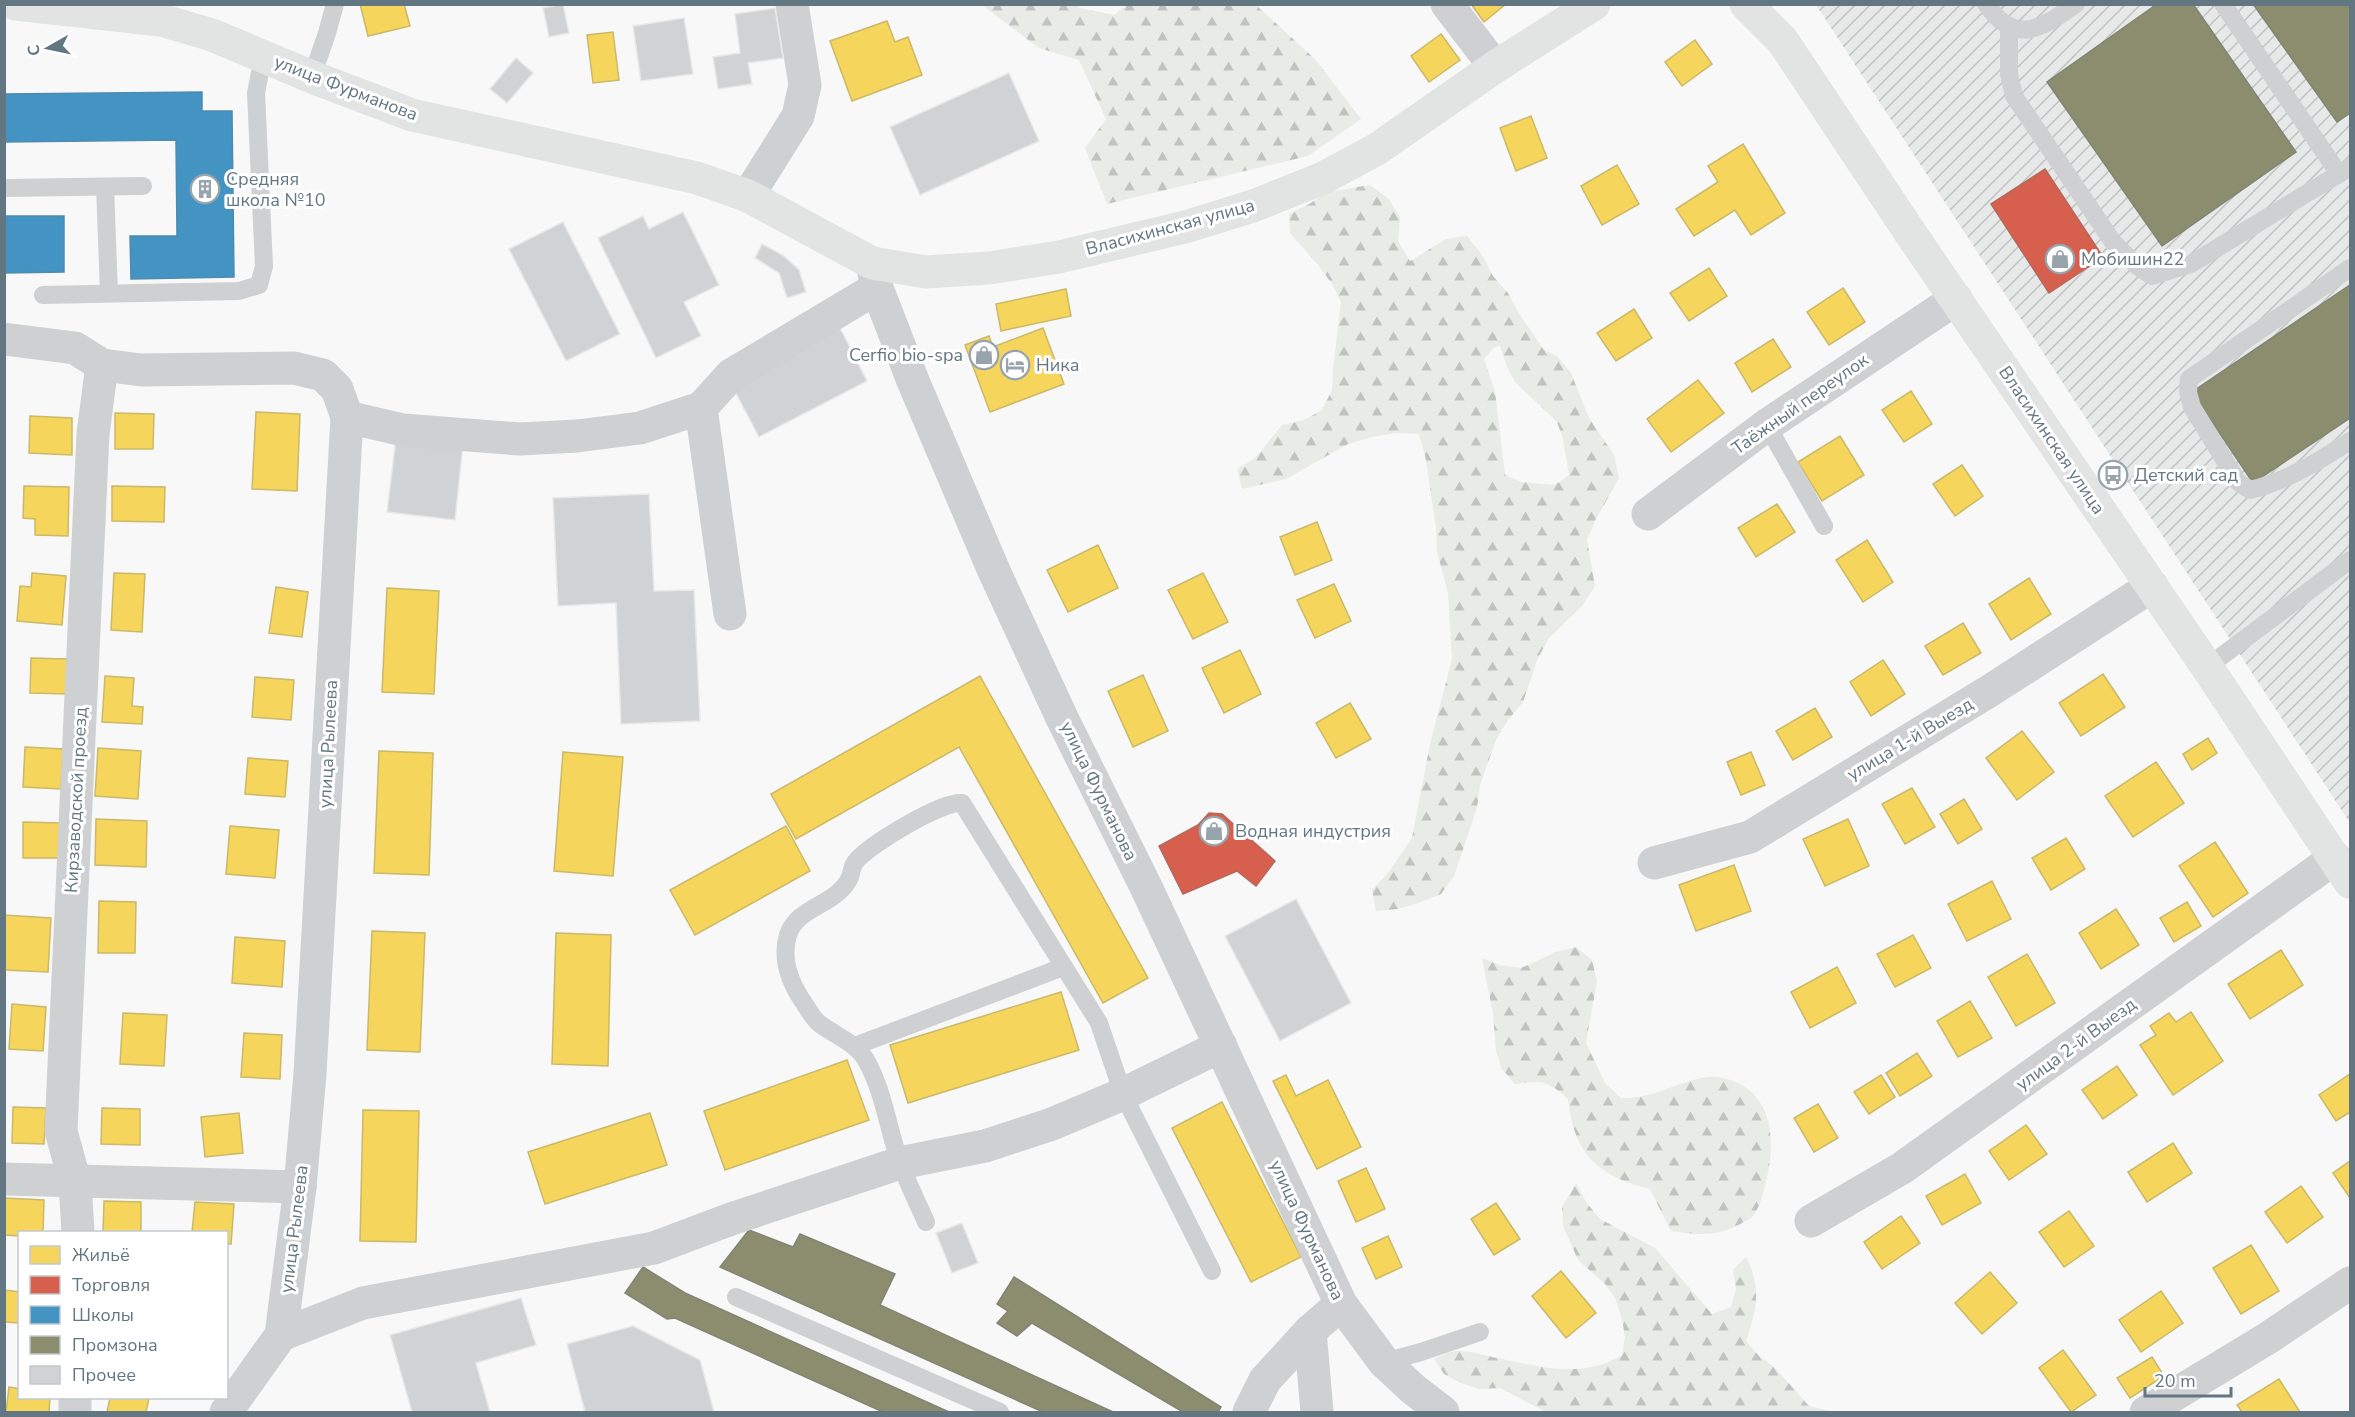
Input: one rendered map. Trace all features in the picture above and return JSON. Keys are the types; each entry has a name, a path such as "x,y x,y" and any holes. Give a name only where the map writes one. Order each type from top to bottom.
{"street":[{"name":"улица Фурманова","path":"15,4 161,20 212,35 312,77 412,115 697,178 748,196 875,275 913,381 994,571 1062,718 1148,889 1341,1304 1384,1362 1443,1413"},
{"path":"748,196 798,116 805,85 792,4"},
{"path":"1447,4 1495,67"},
{"name":"Власихинская улица","path":"875,275 988,268 1059,257 1185,227 1253,206 1323,178 1377,149 1495,67 1594,4"},
{"name":"Власихинская улица","path":"1746,4 1782,40 2343,870"},
{"path":"4,339 75,348 102,365 142,370 294,368 323,375 337,389 346,417 403,430 520,439 577,436 640,428 701,408 731,375 875,275"},
{"name":"Таёжный переулок","path":"1648,514 1767,425 1956,299"},
{"name":"Кирзаводской проезд","path":"78,1231 75,1182 62,1131 93,434 102,365"},
{"path":"701,408 730,614"},
{"name":"улица Рылеева","path":"226,1413 281,1335 300,1187 310,1074 346,417"},
{"name":"улица 1-й Выезд","path":"1654,863 1750,837 1991,690 2152,586"},
{"name":"улица 2-й Выезд","path":"1811,1221 1902,1168 2343,870"},
{"path":"281,1335 363,1303 654,1248 731,1219 900,1163 985,1146 1052,1124 1123,1094 1221,1046"},
{"path":"4,1179 300,1187"},
{"path":"2146,1413 2268,1338 2350,1283"},
{"path":"1249,1413 1265,1380 1310,1331 1341,1304"},
{"path":"1310,1331 1317,1413"}],"lane":[{"path":"312,77 335,4"},
{"path":"1986,4 2009,28 2028,31 2050,22 2076,4"},
{"path":"2009,28 2009,74 2014,96 2113,242 2137,266 2152,276 2191,264 2345,171 2223,4"},
{"path":"43,295 239,291 259,285 264,266 256,93 263,57"},
{"path":"4,188 143,186"},
{"path":"105,187 109,293"},
{"path":"2350,268 2189,379 2188,392 2192,407 2238,482 2250,490 2270,485 2316,463 2350,441"},
{"path":"1767,425 1824,526"},
{"path":"2207,668 2350,560"},
{"path":"926,1221 900,1163 880,1093 865,1059 855,1046 817,1022 792,987 784,952 789,932 802,916 836,896 849,879 855,862 868,850 934,810 962,803 1099,1023 1123,1094 1212,1271"},
{"path":"855,1046 1063,967"},
{"path":"736,1297 1000,1413"},
{"path":"1384,1362 1480,1332"}],"shaded area":[{"path":"1816,5 2350,5 2350,823 1824,17"}],"green space":[{"path":"982,5 1076,5 1080,8 1114,15 1127,5 1256,5 1315,59 1361,119 1308,156 1107,204 1085,148 1106,119 1079,60 1039,48"},
{"path":"1370,185 1389,199 1400,218 1398,241 1410,261 1446,239 1467,236 1482,255 1493,276 1508,293 1544,350 1557,356 1571,373 1589,418 1614,455 1619,478 1587,540 1595,586 1582,606 1549,638 1538,658 1523,702 1508,720 1496,740 1480,785 1477,808 1454,876 1441,894 1398,909 1376,911 1372,890 1388,873 1412,838 1430,744 1452,659 1448,594 1437,551 1436,527 1425,455 1419,434 1395,433 1348,444 1286,479 1242,489 1237,469 1255,458 1282,425 1304,420 1322,410 1332,390 1341,302 1332,284 1318,265 1290,233 1289,214 1327,192","holes":["1500,346 1515,382 1557,422 1563,439 1569,475 1555,485 1521,482 1505,475 1495,391 1484,359 1494,347"]},
{"path":"1576,947 1592,960 1597,981 1586,1043 1605,1083 1621,1098 1640,1097 1701,1078 1718,1077 1736,1082 1750,1091 1760,1103 1767,1116 1771,1148 1766,1182 1759,1204 1749,1219 1733,1228 1716,1233 1671,1231 1650,1189 1632,1184 1603,1170 1583,1149 1576,1135 1568,1099 1555,1088 1544,1083 1515,1084 1502,1069 1496,1051 1493,1014 1482,958 1500,965 1521,968 1556,952"},
{"path":"1576,1183 1586,1202 1600,1219 1655,1248 1712,1314 1731,1307 1736,1289 1733,1270 1746,1257 1754,1279 1756,1299 1746,1341 1759,1356 1775,1368 1809,1406 1834,1412 1546,1412 1500,1388 1479,1389 1444,1374 1434,1359 1456,1351 1558,1369 1590,1367 1606,1363 1622,1355 1625,1337 1616,1300 1606,1285 1578,1260 1563,1226 1562,1207"}],"building: Жильё":[{"path":"360,4 404,4 410,26 368,36"},
{"path":"1471,4 1506,4 1484,22"},
{"path":"887,21 895,42 908,37 922,75 852,101 830,41"},
{"path":"613,32 619,80 593,83 587,35"},
{"path":"1441,34 1460,60 1429,82 1411,56"},
{"path":"1695,40 1712,64 1682,86 1665,62"},
{"path":"1531,116 1547,158 1516,171 1500,128"},
{"path":"1743,144 1785,213 1751,235 1735,210 1694,236 1676,209 1718,182 1708,166"},
{"path":"1617,165 1639,204 1602,225 1581,186"},
{"path":"1709,268 1727,296 1689,321 1670,293"},
{"path":"1843,288 1865,322 1829,345 1807,312"},
{"path":"1066,289 1071,316 1001,331 996,304"},
{"path":"1634,309 1652,338 1616,361 1597,333"},
{"name":"Ника","path":"1043,328 1064,384 990,412 965,345 989,336 993,347"},
{"path":"1773,339 1791,367 1752,392 1735,363"},
{"path":"1698,380 1724,413 1671,452 1647,419"},
{"path":"1911,391 1932,424 1904,442 1882,410"},
{"path":"256,412 300,414 297,491 252,489"},
{"path":"115,413 154,414 153,449 115,449"},
{"path":"30,416 72,418 72,455 29,453"},
{"path":"1840,436 1864,475 1822,501 1798,462"},
{"path":"1962,465 1983,496 1955,516 1933,484"},
{"path":"24,486 69,487 68,536 35,535 35,519 23,518"},
{"path":"112,486 165,487 164,522 112,521"},
{"path":"1777,504 1795,532 1756,557 1738,528"},
{"path":"1317,522 1332,560 1295,575 1280,537"},
{"path":"1867,540 1893,582 1863,602 1836,560"},
{"path":"1098,545 1118,588 1068,612 1047,570"},
{"path":"32,573 66,576 62,625 17,621 20,586 31,587"},
{"path":"114,573 145,574 142,632 111,630"},
{"path":"1203,573 1228,622 1193,639 1168,590"},
{"path":"2029,578 2051,614 2011,640 1989,604"},
{"path":"1334,584 1351,621 1315,638 1297,600"},
{"path":"276,587 308,592 302,637 269,633"},
{"path":"387,588 439,591 434,694 382,692"},
{"path":"1963,623 1981,653 1943,675 1925,646"},
{"path":"1240,650 1261,694 1224,713 1202,668"},
{"path":"31,658 68,659 68,694 30,693"},
{"path":"1883,660 1905,694 1871,716 1850,682"},
{"path":"2103,674 2125,707 2081,736 2059,703"},
{"path":"1143,675 1168,731 1133,747 1108,691"},
{"path":"105,676 134,678 132,706 143,707 142,724 102,722"},
{"path":"980,676 1148,978 1103,1003 959,747 796,839 771,794"},
{"path":"255,677 294,680 291,720 252,717"},
{"path":"1350,703 1371,739 1336,758 1316,723"},
{"path":"1815,708 1832,737 1793,760 1776,731"},
{"path":"2022,731 2054,772 2017,800 1986,758"},
{"path":"2208,738 2217,753 2192,770 2183,754"},
{"path":"25,747 63,749 61,789 23,787"},
{"path":"98,748 141,751 138,799 95,796"},
{"path":"379,751 433,753 429,875 374,873"},
{"path":"563,752 623,757 613,876 554,871"},
{"path":"1751,752 1765,785 1741,795 1727,762"},
{"path":"248,758 288,761 285,797 245,794"},
{"path":"2156,762 2184,803 2133,837 2105,796"},
{"path":"1912,788 1935,827 1905,844 1882,804"},
{"path":"1964,799 1982,829 1958,844 1940,814"},
{"path":"96,819 147,821 146,867 95,865"},
{"path":"1848,819 1869,866 1825,886 1803,839"},
{"path":"23,822 61,823 61,858 23,858"},
{"path":"230,826 279,830 275,878 226,874"},
{"path":"786,826 810,871 695,935 670,890"},
{"path":"2066,838 2085,869 2051,890 2032,858"},
{"path":"2215,842 2248,893 2213,917 2179,866"},
{"path":"1734,865 1751,911 1696,931 1679,885"},
{"path":"1992,881 2011,919 1967,941 1948,904"},
{"path":"99,901 136,902 135,953 98,953"},
{"path":"2187,902 2201,926 2174,942 2160,918"},
{"path":"2116,909 2139,945 2101,969 2079,933"},
{"path":"4,915 51,918 48,972 4,970"},
{"path":"372,931 425,933 420,1052 367,1050"},
{"path":"556,933 611,935 608,1066 552,1064"},
{"path":"1913,935 1931,968 1895,987 1877,954"},
{"path":"235,937 285,941 282,987 232,983"},
{"path":"2281,950 2303,985 2250,1019 2228,984"},
{"path":"2027,954 2055,1003 2016,1026 1988,977"},
{"path":"1837,967 1856,1003 1810,1028 1791,992"},
{"path":"1061,992 1079,1050 908,1103 890,1045"},
{"path":"1970,1001 1992,1038 1958,1057 1937,1021"},
{"path":"12,1004 46,1007 43,1051 9,1049"},
{"path":"2191,1012 2223,1061 2173,1095 2140,1045 2156,1035 2150,1026 2169,1013 2176,1022"},
{"path":"123,1013 167,1015 164,1066 120,1064"},
{"path":"244,1033 282,1035 280,1079 241,1077"},
{"path":"1917,1053 1932,1076 1900,1096 1886,1073"},
{"path":"847,1060 869,1120 725,1170 704,1111"},
{"path":"2117,1066 2137,1095 2103,1119 2082,1090"},
{"path":"2350,1074 2350,1112 2336,1121 2319,1095"},
{"path":"1286,1075 1296,1096 1328,1080 1361,1147 1317,1169 1273,1081"},
{"path":"1881,1075 1895,1097 1869,1114 1854,1092"},
{"path":"1222,1102 1301,1257 1251,1282 1172,1128"},
{"path":"1818,1104 1838,1138 1814,1152 1794,1118"},
{"path":"13,1107 46,1108 44,1144 12,1143"},
{"path":"102,1108 140,1109 140,1145 101,1144"},
{"path":"363,1110 419,1111 416,1242 360,1241"},
{"path":"239,1113 243,1153 205,1157 201,1117"},
{"path":"650,1113 667,1165 545,1204 528,1152"},
{"path":"2026,1125 2047,1154 2009,1180 1989,1151"},
{"path":"2173,1143 2192,1173 2147,1202 2128,1172"},
{"path":"2350,1161 2350,1198 2333,1173"},
{"path":"1366,1168 1385,1209 1356,1222 1338,1181"},
{"path":"1965,1174 1981,1203 1942,1225 1926,1196"},
{"path":"2301,1186 2323,1217 2287,1243 2265,1212"},
{"path":"4,1198 44,1200 43,1231 18,1231 18,1236 4,1235"},
{"path":"104,1201 141,1202 141,1231 103,1231"},
{"path":"195,1202 234,1204 231,1244 228,1243 228,1231 192,1231"},
{"path":"1496,1203 1520,1239 1494,1255 1471,1219"},
{"path":"2069,1211 2094,1246 2064,1267 2039,1232"},
{"path":"1901,1216 1920,1243 1882,1269 1864,1242"},
{"path":"1388,1236 1402,1267 1376,1279 1362,1248"},
{"path":"2251,1245 2279,1291 2241,1314 2213,1268"},
{"path":"1561,1271 1596,1313 1566,1338 1532,1296"},
{"path":"1990,1272 2017,1303 1982,1334 1955,1303"},
{"path":"4,1290 18,1292 18,1323 4,1322"},
{"path":"2161,1291 2183,1323 2141,1352 2119,1320"},
{"path":"2063,1350 2096,1395 2071,1412 2039,1368"},
{"path":"2152,1357 2164,1376 2130,1398 2117,1378"},
{"path":"2279,1379 2300,1412 2242,1412 2237,1405"},
{"path":"9,1387 18,1389 18,1399 50,1399 49,1412 6,1412"},
{"path":"110,1399 149,1399 146,1412 107,1412"}],"building: Торговля":[{"path":"2045,169 2103,257 2049,293 1991,204"},
{"path":"1209,813 1222,814 1275,861 1256,886 1237,871 1183,894 1159,846 1198,825"}],"building: Школы":[{"name":"Средняя школа №10","path":"202,92 202,111 232,111 234,277 131,279 130,236 177,236 176,140 4,142 4,94"},
{"path":"4,216 64,216 64,272 4,273"}],"building: Промзона":[{"path":"2157,4 2193,4 2296,152 2162,246 2047,82"},
{"path":"2253,4 2350,4 2350,113 2337,122"},
{"path":"2350,285 2350,418 2253,483 2192,392"},
{"path":"749,1230 793,1247 800,1234 895,1274 880,1305 1113,1412 1043,1412 720,1267"},
{"path":"643,1267 685,1293 949,1412 883,1412 675,1318 667,1319 625,1293"},
{"path":"1014,1277 1221,1407 1218,1412 1183,1412 1032,1323 1017,1336 997,1323 1008,1311 997,1304"}],"building: Прочее":[{"path":"563,4 569,33 549,37 543,8"},
{"path":"775,8 783,58 748,63 752,84 718,89 713,57 740,53 735,14"},
{"path":"684,18 693,74 641,81 633,26"},
{"path":"516,58 533,73 507,103 490,89"},
{"path":"1009,73 1039,141 920,195 890,127"},
{"path":"683,212 719,285 684,302 701,336 656,358 598,238 643,216 649,229"},
{"path":"563,222 620,334 566,361 509,249"},
{"path":"762,244 784,256 799,270 806,292 787,298 779,273 755,258"},
{"path":"840,328 867,381 759,437 731,384"},
{"path":"396,438 463,445 455,520 387,512"},
{"path":"649,494 654,591 694,590 700,721 621,724 616,603 558,606 553,498"},
{"path":"1296,899 1351,1003 1280,1041 1225,936"},
{"path":"962,1223 978,1263 952,1273 936,1233"},
{"path":"521,1298 536,1345 476,1363 490,1412 412,1412 390,1335"},
{"path":"633,1326 700,1360 714,1412 585,1412 567,1344"}],"place":[{"name":"Средняя школа №10","path":"205,189"},
{"name":"Мобишин22","path":"2060,259"},
{"name":"Cerfio bio-spa","path":"984,355"},
{"name":"Ника","path":"1015,365"},
{"name":"Детский сад","path":"2113,475"},
{"name":"Водная индустрия","path":"1214,831"}]}
